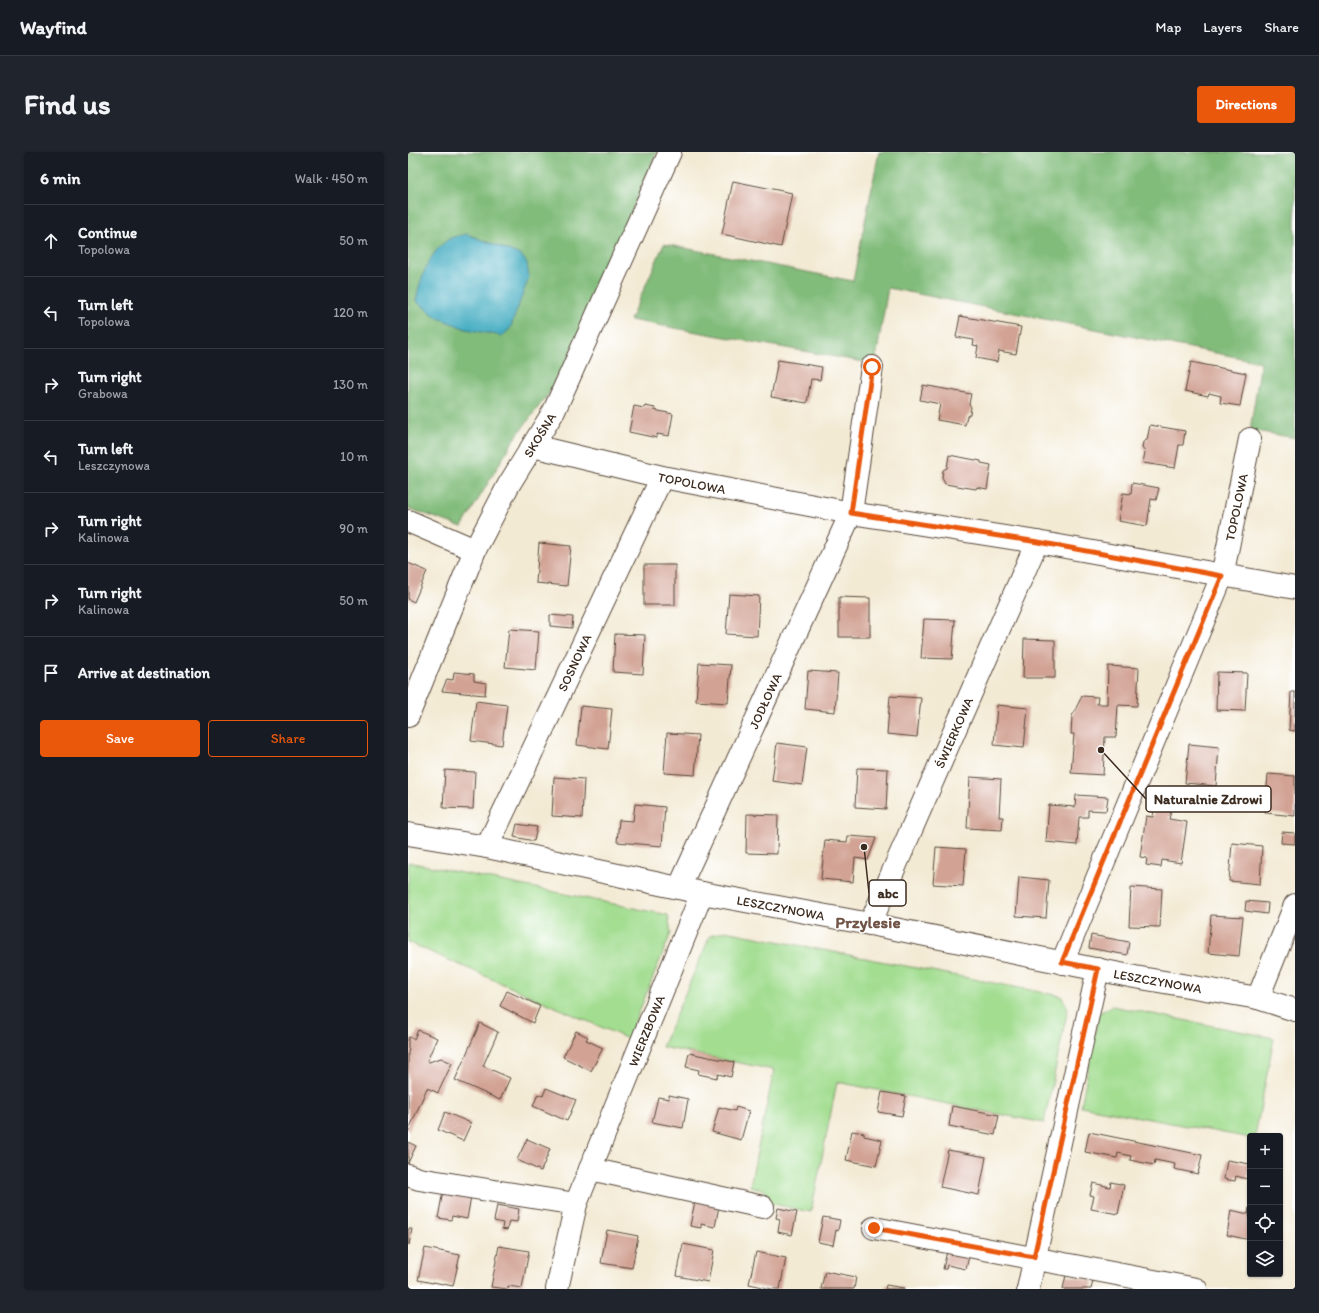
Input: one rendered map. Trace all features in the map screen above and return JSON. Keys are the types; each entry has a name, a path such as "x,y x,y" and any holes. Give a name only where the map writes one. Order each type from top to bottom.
{"street":[{"name":"SKOŚNA","path":"408,716 475,550 508,486 554,411 670,152"},
{"path":"851,513 872,367"},
{"name":"TOPOLOWA","path":"1222,576 1250,439"},
{"name":"TOPOLOWA","path":"533,446 662,477 851,513 1038,542 1295,588"},
{"name":"SOSNOWA","path":"487,847 662,477"},
{"name":"JODŁOWA","path":"679,888 851,513"},
{"path":"408,521 475,550"},
{"name":"ŚWIERKOWA","path":"870,924 1038,542"},
{"path":"1062,962 1222,576"},
{"name":"LESZCZYNOWA","path":"408,834 487,847 702,893 1258,998 1295,1010"},
{"name":"WIERZBOWA","path":"558,1289 576,1204 702,893"},
{"path":"1258,998 1295,905"},
{"path":"1028,1289 1098,969"},
{"path":"590,1169 763,1208"},
{"path":"408,1175 420,1179 576,1204"},
{"path":"874,1228 1034,1257 1196,1289"}],"green space":[{"path":"408,152 657,152 559,380 514,439 462,527 408,508"},
{"path":"879,152 1295,152 1295,438 1250,430 1261,362 888,288 875,364 630,320 664,244 853,281"},
{"path":"408,862 668,915 671,933 628,1039 408,942"},
{"path":"725,931 1061,996 1068,1008 1044,1123 837,1082 811,1212 764,1202 765,1190 750,1186 774,1070 662,1047 710,936"},
{"path":"1112,1006 1274,1038 1256,1133 1247,1133 1247,1137 1081,1106 1099,1013"}],"water":[{"path":"467,234 521,255 527,263 529,277 510,329 502,336 466,329 438,318 416,301 426,266 436,251 449,239"}],"building":[{"path":"733,181 792,193 781,247 722,234"},
{"path":"960,316 1021,327 1016,354 999,351 997,362 976,358 978,346 973,345 974,340 956,337"},
{"path":"778,360 822,367 820,380 811,379 807,403 771,397"},
{"path":"1191,362 1246,373 1240,406 1220,403 1221,396 1209,393 1208,396 1185,391"},
{"path":"923,385 971,394 969,404 971,407 970,414 967,416 965,425 937,420 940,404 920,400"},
{"path":"634,406 655,408 654,410 673,414 669,436 657,434 657,438 629,432"},
{"path":"1150,425 1185,431 1183,445 1179,445 1175,468 1143,463 1145,452 1142,448 1143,442 1147,440"},
{"path":"949,455 981,461 981,463 991,465 987,489 977,487 976,489 945,484 942,478 943,470 947,468"},
{"path":"1132,483 1159,488 1156,500 1151,499 1147,526 1118,521 1123,493 1131,494"},
{"path":"539,543 571,546 567,586 536,583"},
{"path":"408,563 427,571 414,602 408,599"},
{"path":"644,565 675,565 675,605 644,605"},
{"path":"729,594 759,596 757,636 726,634"},
{"path":"839,597 870,598 870,637 839,637"},
{"path":"550,615 573,617 572,628 550,626"},
{"path":"924,619 955,620 952,659 921,658"},
{"path":"509,629 539,631 536,670 505,667"},
{"path":"615,634 645,635 643,674 613,672"},
{"path":"1024,639 1055,640 1055,678 1023,678"},
{"path":"699,663 731,665 728,703 696,701"},
{"path":"1108,666 1139,668 1137,706 1118,705 1116,737 1105,737 1103,775 1071,773 1074,734 1071,734 1072,716 1082,696 1098,697 1097,704 1107,704"},
{"path":"808,671 838,673 835,712 805,709"},
{"path":"454,672 474,674 474,681 486,683 485,695 442,691 447,679 453,680"},
{"path":"1217,672 1247,673 1245,711 1216,710"},
{"path":"1291,692 1295,692 1295,731 1289,730"},
{"path":"890,696 921,698 917,737 887,734"},
{"path":"476,701 507,705 502,745 471,741"},
{"path":"997,705 1028,708 1024,748 994,745"},
{"path":"581,706 612,709 608,749 577,745"},
{"path":"667,733 698,735 695,775 664,773"},
{"path":"777,743 807,747 802,785 772,781"},
{"path":"1189,744 1219,747 1216,786 1185,783"},
{"path":"857,768 888,769 886,809 855,807"},
{"path":"445,770 475,772 473,809 443,808"},
{"path":"1268,774 1295,776 1295,816 1265,813"},
{"path":"554,777 584,779 582,818 552,816"},
{"path":"970,777 1001,779 999,817 1003,817 1002,830 967,828"},
{"path":"1076,795 1108,797 1106,811 1088,810 1088,817 1079,817 1077,845 1046,842 1049,805 1075,807"},
{"path":"635,804 665,807 662,846 617,842 619,820 633,821"},
{"path":"1154,809 1171,812 1169,819 1187,822 1181,863 1162,860 1161,867 1146,865 1147,858 1140,857 1146,816 1153,817"},
{"path":"747,814 778,815 777,854 746,853"},
{"path":"517,824 537,827 534,841 514,837"},
{"path":"1282,832 1295,833 1295,844 1281,843"},
{"path":"848,836 876,838 868,860 855,858 853,882 821,879 825,840 847,842"},
{"path":"1232,843 1262,846 1260,884 1229,881"},
{"path":"936,847 966,849 963,886 933,884"},
{"path":"1019,877 1049,880 1046,918 1016,916"},
{"path":"1131,887 1162,889 1160,927 1129,926"},
{"path":"1246,901 1268,903 1267,914 1245,911"},
{"path":"1211,915 1243,917 1239,956 1208,953"},
{"path":"1091,935 1129,942 1127,955 1089,948"},
{"path":"507,991 540,1006 533,1023 500,1006"},
{"path":"480,1023 498,1032 483,1066 510,1078 500,1100 455,1080"},
{"path":"418,1030 437,1038 427,1061 429,1062 441,1058 452,1063 438,1093 427,1088 408,1132 408,1040 409,1037 414,1039"},
{"path":"576,1031 588,1037 586,1040 603,1048 591,1071 563,1057"},
{"path":"689,1053 734,1062 731,1077 718,1074 717,1078 698,1074 699,1070 686,1067"},
{"path":"546,1088 576,1100 567,1121 533,1106 538,1094 543,1096"},
{"path":"882,1092 906,1096 902,1116 878,1112"},
{"path":"669,1095 688,1099 683,1128 652,1122 658,1097 669,1099"},
{"path":"952,1106 999,1115 995,1135 949,1126"},
{"path":"719,1107 735,1111 736,1107 749,1111 741,1140 712,1132"},
{"path":"445,1112 471,1123 463,1141 438,1130"},
{"path":"852,1131 864,1133 864,1136 882,1140 876,1166 846,1160"},
{"path":"1089,1132 1202,1155 1198,1174 1174,1169 1175,1164 1155,1160 1154,1165 1130,1160 1131,1156 1118,1153 1117,1158 1085,1152"},
{"path":"527,1139 550,1149 541,1171 517,1160"},
{"path":"408,1142 416,1146 408,1163"},
{"path":"948,1150 986,1157 979,1195 940,1187"},
{"path":"1227,1160 1247,1163 1247,1179 1236,1176 1235,1181 1224,1179"},
{"path":"1111,1182 1124,1185 1118,1214 1091,1209 1094,1196 1090,1195 1093,1183 1110,1187"},
{"path":"443,1191 471,1196 467,1219 452,1216 451,1220 438,1218"},
{"path":"695,1201 719,1206 715,1227 701,1224 701,1228 690,1226"},
{"path":"497,1205 519,1209 517,1222 509,1221 507,1230 502,1229 503,1223 494,1221"},
{"path":"778,1208 797,1212 792,1235 778,1232 780,1219 776,1218"},
{"path":"1231,1210 1247,1214 1247,1239 1227,1235"},
{"path":"823,1217 840,1220 833,1245 818,1242"},
{"path":"408,1229 412,1229 409,1245 408,1244"},
{"path":"607,1230 638,1236 632,1268 601,1263"},
{"path":"683,1244 714,1250 708,1282 677,1276"},
{"path":"499,1246 529,1251 522,1288 508,1286 508,1289 491,1287"},
{"path":"425,1248 460,1255 453,1286 418,1280"},
{"path":"947,1251 969,1256 966,1269 947,1265 946,1269 943,1269"},
{"path":"756,1252 786,1258 780,1289 772,1289 749,1284"},
{"path":"825,1271 856,1277 854,1289 821,1289"},
{"path":"1066,1275 1093,1281 1091,1289 1063,1289"},
{"path":"886,1285 904,1288 904,1289 885,1289"}],"place":[{"name":"Naturalnie Zdrowi","path":"1101,750"},
{"name":"abc","path":"864,847"}],"district":[{"name":"Przylesie","path":"868,922"}],"route":[{"path":"872,367 851,513 1038,542 1222,576 1062,962 1098,969 1034,1257 874,1228"}]}
